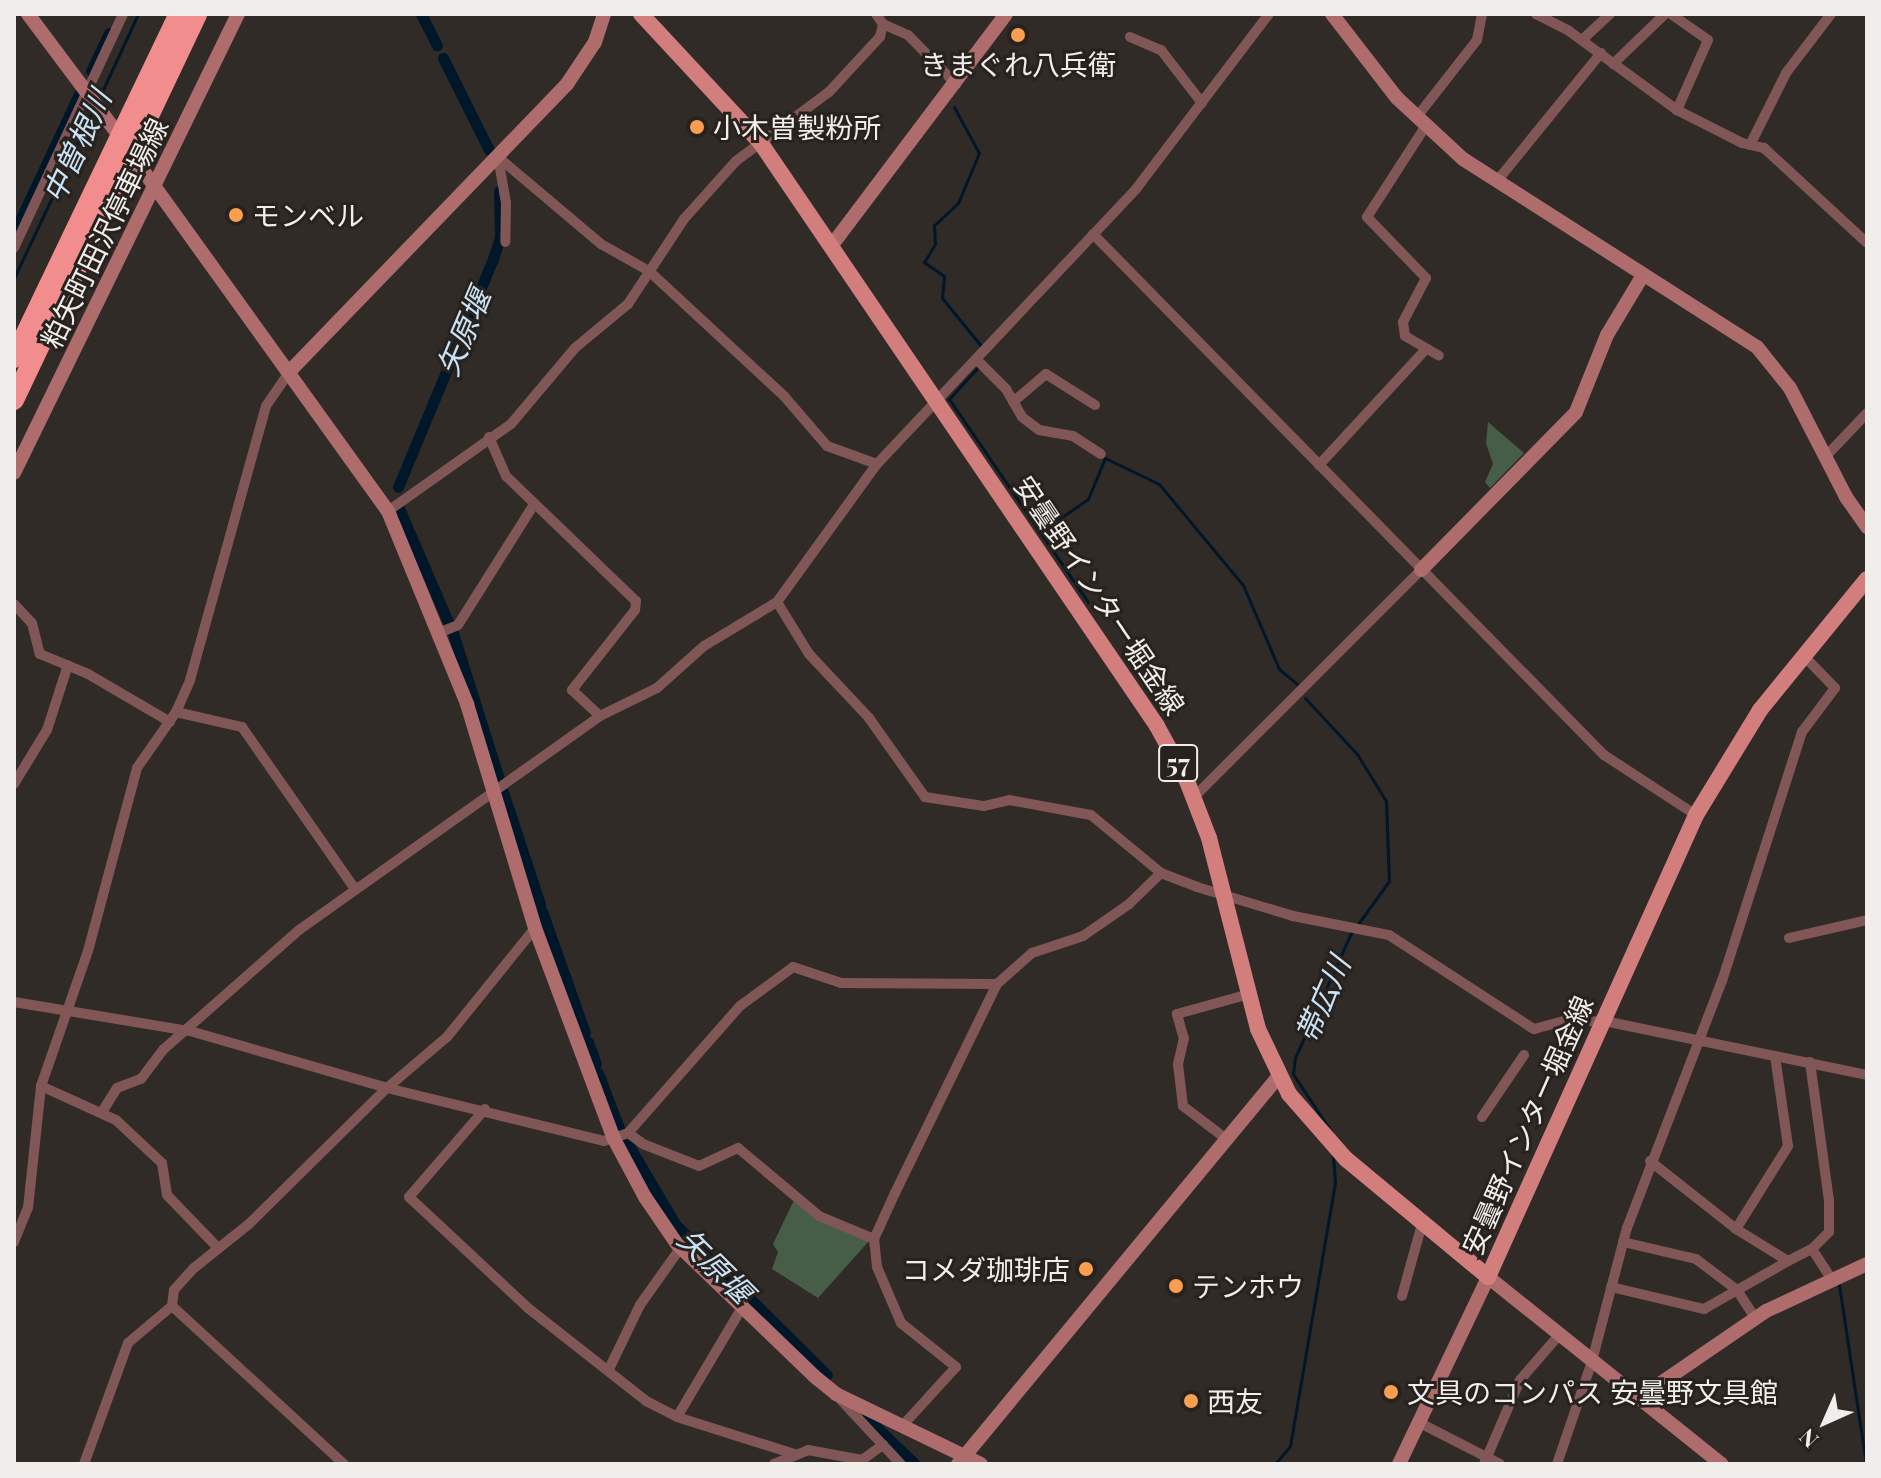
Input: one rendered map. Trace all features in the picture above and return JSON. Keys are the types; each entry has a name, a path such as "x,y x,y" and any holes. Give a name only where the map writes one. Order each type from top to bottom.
{"highway":[{"path":"14,358 179,14"},
{"path":"14,400 197,14"}],"main road":[{"name":"安曇野インター堀金線","path":"641,14 760,142 1151,717 1194,797 1225,894 1249,994 1278,1077 1326,1139 1422,1224 1488,1277 1696,815 1760,710 1802,654 1867,579"}],"street":[{"path":"28,14 114,129"},
{"path":"14,248 123,14"},
{"name":"粕矢町田沢停車場線","path":"14,473 238,14"},
{"path":"14,1242 28,1208 41,1086 88,951 137,768 173,717 190,680 266,406 290,371 498,157 581,66 604,14"},
{"path":"876,14 883,24 908,35 956,84"},
{"path":"832,245 1006,14"},
{"path":"102,1112 117,1088 141,1079 164,1049 190,1031 299,930 600,716 657,688 704,646 777,602 877,464 979,362 1136,189 1269,14"},
{"path":"1332,14 1421,123 1497,181 1757,347 1790,388 1828,454 1846,497 1867,527"},
{"path":"1439,356 1409,342 1403,322 1426,278 1367,217 1421,123 1477,40 1482,14"},
{"path":"1536,14 1582,40 1677,110 1750,145 1764,148 1867,243"},
{"path":"1582,40 1610,14"},
{"path":"1613,64 1668,14 1708,40 1677,110"},
{"path":"1750,145 1786,73 1831,14"},
{"path":"388,511 511,424 575,348 614,319 684,219 760,142 829,92 880,37 883,24"},
{"path":"1130,37 1161,50 1202,103"},
{"path":"1497,181 1601,53"},
{"path":"498,157 506,203 505,242"},
{"path":"498,157 601,244 649,271 784,396 827,446 877,464"},
{"path":"137,162 388,511 441,632 535,928 645,1197 681,1247 836,1394 901,1464"},
{"path":"1093,234 1604,755 1696,815"},
{"path":"1194,797 1576,412 1607,335 1643,275"},
{"path":"1319,465 1425,350"},
{"path":"979,362 1039,430 1073,436 1101,454"},
{"path":"1013,402 1046,374 1095,405"},
{"path":"1828,454 1867,413"},
{"path":"489,437 506,476 533,506 636,601 635,610 572,690 600,716"},
{"path":"441,632 458,625 533,506"},
{"path":"777,602 809,654 869,718 925,797 984,806 1009,800 1091,815 1161,873 1293,916 1389,935 1534,1029 1568,1020 1601,1022 1867,1075"},
{"path":"14,604 32,623 35,649 173,717 242,727 355,889"},
{"path":"1557,1464 1592,1361 1623,1242 1650,1161 1697,1042 1802,732 1835,688 1802,654"},
{"path":"14,784 47,730 68,665"},
{"path":"904,1424 956,1367 901,1323 877,1267 874,1239 997,984 1032,953 1083,936 1129,904 1161,873"},
{"path":"1789,938 1867,920"},
{"path":"84,1464 128,1343 172,1306 174,1290 387,1088 447,1037 535,928"},
{"path":"621,1136 740,1006 793,967 841,983 997,984"},
{"path":"1225,1138 1183,1106 1178,1064 1184,1039 1177,1014 1249,994"},
{"path":"14,1002 190,1031 387,1088 621,1136 699,1166 738,1148 819,1216 874,1239"},
{"path":"1482,1117 1524,1055"},
{"path":"1736,1229 1788,1146 1775,1056"},
{"path":"1611,1287 1704,1309 1812,1249 1829,1232 1829,1200 1810,1062"},
{"path":"961,1460 1278,1077"},
{"path":"41,1086 102,1112 162,1163 167,1195 218,1248"},
{"path":"485,1109 409,1197 528,1308 646,1401 677,1417 794,1454"},
{"path":"1650,1161 1736,1229 1788,1261"},
{"path":"1402,1296 1422,1224"},
{"path":"1623,1242 1696,1259 1737,1290 1755,1318"},
{"path":"609,1369 640,1305 681,1247"},
{"path":"1812,1249 1832,1280"},
{"path":"1639,1398 1755,1318 1867,1264"},
{"path":"1399,1464 1488,1277 1721,1464"},
{"path":"172,1306 344,1464"},
{"path":"677,1417 743,1306"},
{"path":"1486,1461 1520,1380 1559,1335"},
{"path":"836,1394 904,1424 961,1460 981,1464"},
{"path":"1418,1422 1486,1461 1500,1464"},
{"path":"774,1464 794,1454 822,1450 862,1460 883,1445"}],"green space":[{"path":"1488,422 1524,453 1490,488 1485,482 1493,464 1486,443"},
{"path":"794,1200 869,1241 818,1298 772,1269 778,1252 773,1244"}],"waterway":[{"name":"中曽根川","path":"99,98 138,14"},
{"name":"矢原堰","path":"421,14 437,45"},
{"path":"91,71 109,33"},
{"name":"矢原堰","path":"443,58 489,150"},
{"path":"14,233 79,94"},
{"path":"954,107 979,153 958,203 934,225 935,244 924,262 944,276 942,298 982,347"},
{"name":"中曽根川","path":"14,278 94,108"},
{"name":"矢原堰","path":"398,487 493,259 500,237 499,191"},
{"name":"帯広川","path":"979,366 949,399 1040,532 1088,499 1105,458 1159,484 1243,585 1279,669 1299,686"},
{"name":"矢原堰","path":"399,508 449,624"},
{"path":"1040,532 1088,602"},
{"name":"矢原堰","path":"453,633 500,782"},
{"name":"帯広川","path":"1305,698 1357,754 1386,801 1389,881 1350,935 1295,1058 1293,1074 1332,1133"},
{"name":"矢原堰","path":"503,792 540,904"},
{"name":"矢原堰","path":"542,911 585,1033"},
{"name":"矢原堰","path":"588,1042 596,1064"},
{"name":"矢原堰","path":"598,1073 619,1128"},
{"name":"矢原堰","path":"625,1139 675,1224 827,1375"},
{"name":"帯広川","path":"1275,1464 1290,1446 1335,1183 1333,1153"},
{"path":"1839,1285 1866,1464"},
{"name":"矢原堰","path":"867,1418 915,1464"}],"place":[{"name":"きまぐれ八兵衛","path":"1018,35"},
{"name":"小木曽製粉所","path":"697,127"},
{"name":"モンベル","path":"236,215"},
{"name":"コメダ珈琲店","path":"1086,1269"},
{"name":"テンホウ","path":"1176,1286"},
{"name":"文具のコンパス 安曇野文具館","path":"1391,1392"},
{"name":"西友","path":"1191,1401"}]}
